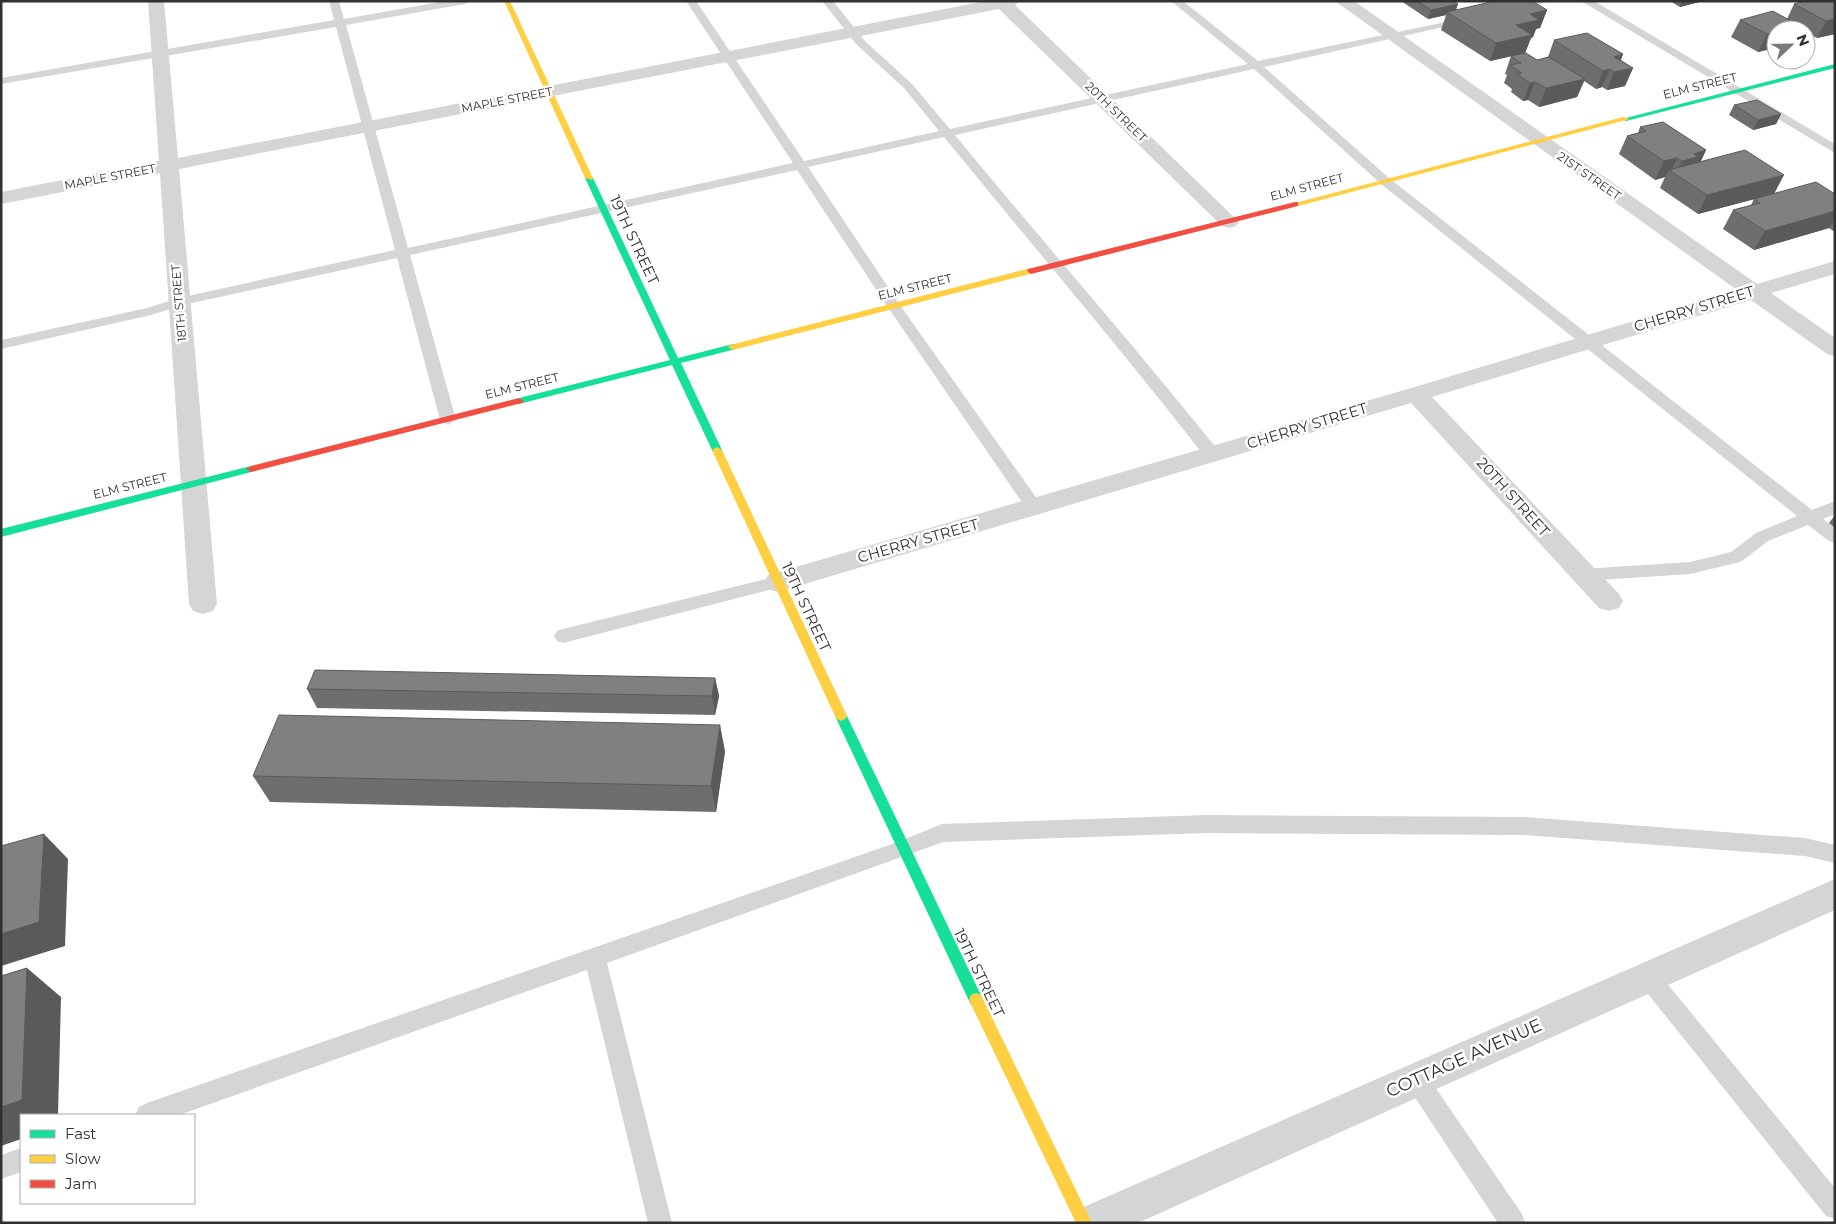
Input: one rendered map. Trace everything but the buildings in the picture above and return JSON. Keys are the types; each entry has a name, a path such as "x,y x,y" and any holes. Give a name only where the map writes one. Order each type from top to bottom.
{"street":[{"name":"18TH STREET","path":"156,1 203,604"},
{"name":"19TH STREET","path":"507,1 903,849 1084,1223"},
{"name":"21ST STREET","path":"1343,1 1835,350"},
{"name":"MAPLE STREET","path":"1,198 852,33 973,5 1008,2"},
{"name":"20TH STREET","path":"1008,2 1101,98 1229,222"},
{"name":"ELM STREET","path":"1,532 1229,222 1538,140 1835,66"},
{"name":"CHERRY STREET","path":"778,582 1416,394 1753,290 1835,267"},
{"name":"20TH STREET","path":"1416,394 1609,601"},
{"name":"COTTAGE AVENUE","path":"1093,1223 1835,894"}],"lane":[{"path":"334,1 448,420"},
{"path":"1,81 465,1"},
{"path":"691,1 894,306 1034,507"},
{"path":"828,1 852,33 908,86 1055,266 1128,349 1212,454"},
{"path":"1176,1 1256,65 1385,180 1811,516 1835,537"},
{"path":"1498,12 1545,1"},
{"path":"1586,1 1835,149"},
{"path":"1,345 151,312 179,302 1479,16"},
{"path":"1583,575 1690,568 1727,559 1736,556 1762,537 1835,507"},
{"path":"563,636 778,582"},
{"path":"150,1114 903,849 942,833 1207,824 1524,826 1805,846 1835,854"},
{"path":"595,958 660,1223"},
{"path":"1648,977 1835,1208"},
{"path":"1416,1079 1513,1223"},
{"path":"1,1167 20,1160"}],"traffic: fast":[{"path":"1626,119 1835,66"},
{"path":"589,178 717,450"},
{"path":"519,401 733,347"},
{"path":"1,533 251,469"},
{"path":"841,716 976,1000"}],"traffic: slow":[{"path":"507,1 589,178"},
{"path":"1295,204 1626,119"},
{"path":"733,347 1031,271"},
{"path":"717,450 841,716"},
{"path":"976,1000 1084,1223"}],"traffic: jam":[{"path":"1031,271 1295,204"},
{"path":"251,469 519,401"}]}
